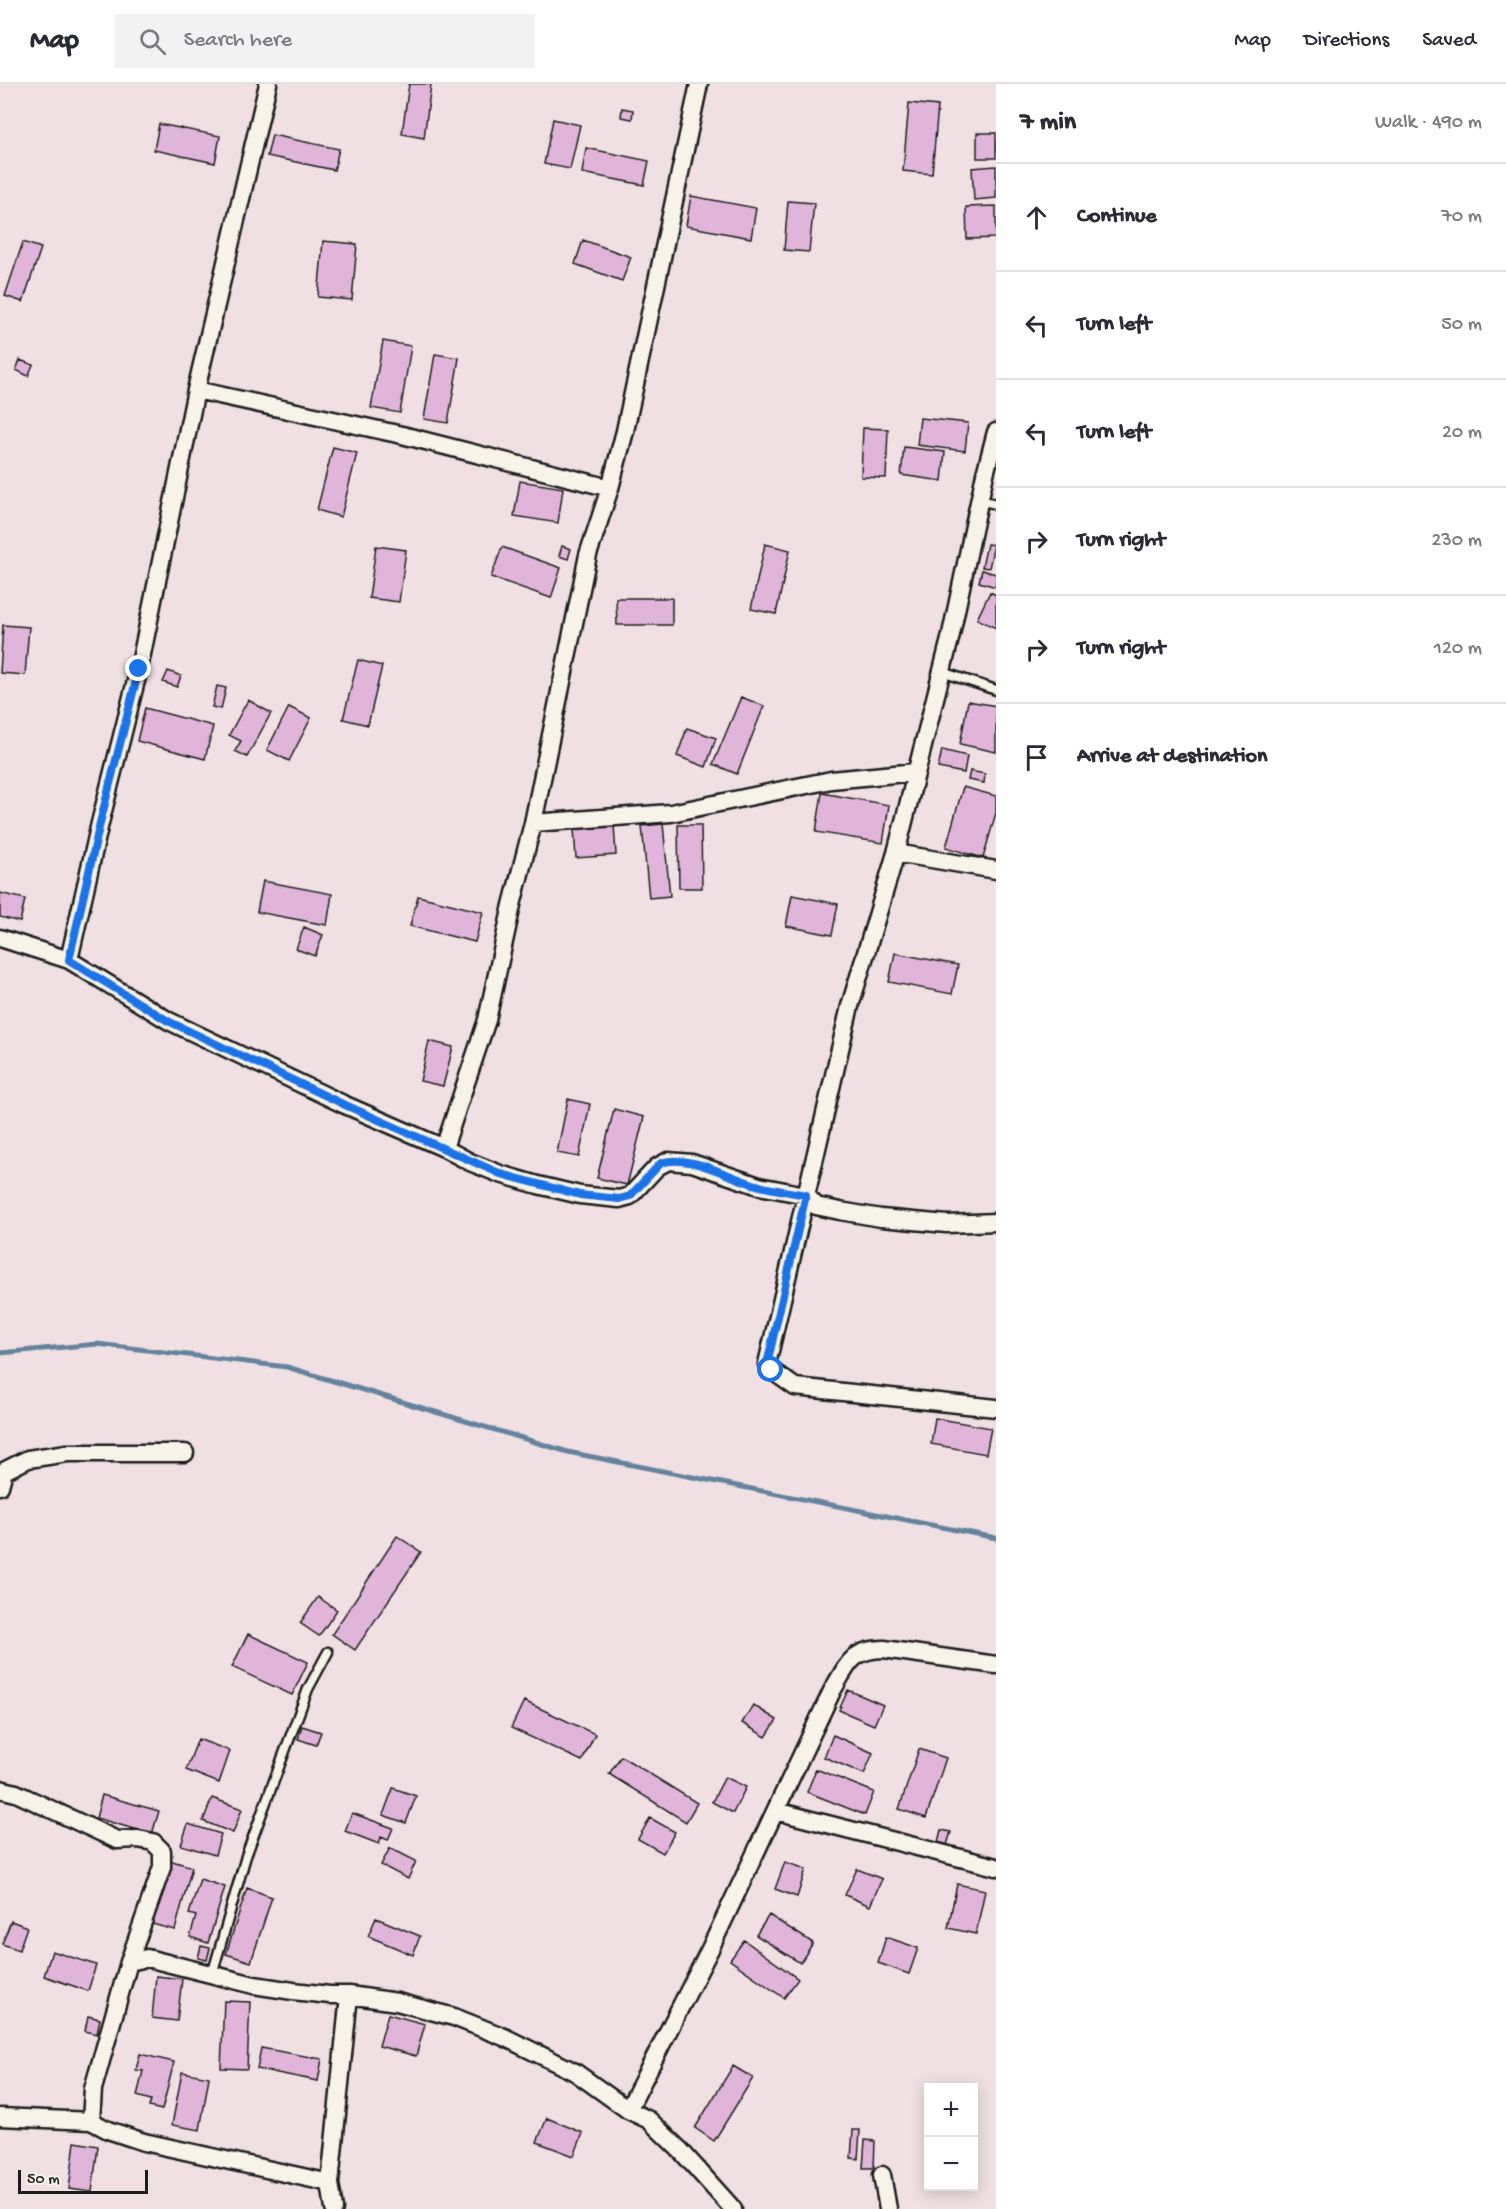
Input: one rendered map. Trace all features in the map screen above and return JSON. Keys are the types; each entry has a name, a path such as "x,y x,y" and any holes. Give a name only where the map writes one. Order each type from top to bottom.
{"street":[{"path":"69,960 100,823 139,669 196,390 268,84"},
{"path":"444,1148 487,1020 512,905 533,823 588,555 610,488 625,431 699,84"},
{"path":"196,390 402,435 610,488"},
{"path":"996,432 942,672 896,853 850,1006 767,1364 771,1370 795,1387 996,1407"},
{"path":"533,823 671,813 831,780 916,772"},
{"path":"896,853 996,870"},
{"path":"0,938 69,960 168,1021 470,1162 549,1188 619,1199 630,1196 661,1163 668,1161 692,1163 759,1186 806,1195 816,1206 880,1218 947,1224 996,1222"},
{"path":"0,1486 4,1471 28,1459 67,1453 185,1453"},
{"path":"628,2110 710,1948 832,1691 851,1659 860,1652 884,1649 996,1665"},
{"path":"0,1789 16,1793 117,1840 138,1839 153,1842 162,1851 162,1867 129,1962 93,2089 91,2121"},
{"path":"776,1811 996,1867"},
{"path":"129,1962 147,1958 293,1991 349,1995 397,2002 454,2017 504,2037 575,2072 628,2110 649,2120 681,2151 733,2209"},
{"path":"334,2209 330,2183 349,1995"},
{"path":"0,2117 91,2121 108,2130 144,2142 330,2183"},
{"path":"882,2175 888,2209"}],"lane":[{"path":"979,500 996,504"},
{"path":"942,672 996,690"},
{"path":"212,1974 246,1856 308,1689 328,1652"}],"building":[{"path":"409,84 431,84 424,138 402,134"},
{"path":"909,103 938,106 932,174 903,171"},
{"path":"622,108 633,110 632,119 621,117"},
{"path":"553,119 580,125 570,169 544,164"},
{"path":"159,124 220,136 215,163 154,150"},
{"path":"977,133 996,133 996,158 977,158"},
{"path":"272,135 339,149 334,170 267,156"},
{"path":"586,148 649,161 644,185 582,173"},
{"path":"996,166 996,198 974,200 972,168"},
{"path":"691,196 756,208 751,238 686,226"},
{"path":"788,201 814,203 809,252 784,250"},
{"path":"996,206 996,238 967,239 966,207"},
{"path":"583,240 631,257 622,281 575,264"},
{"path":"323,241 357,244 352,300 318,297"},
{"path":"23,242 41,248 23,302 5,296"},
{"path":"383,341 411,346 400,413 371,408"},
{"path":"435,354 459,358 448,423 424,419"},
{"path":"20,360 33,365 28,376 16,370"},
{"path":"920,418 968,423 965,451 917,445"},
{"path":"863,428 888,429 886,478 861,477"},
{"path":"333,447 357,453 341,517 317,510"},
{"path":"904,447 945,452 942,481 901,475"},
{"path":"520,481 563,488 558,523 514,516"},
{"path":"765,544 790,550 776,614 751,609"},
{"path":"987,544 994,545 989,568 982,567"},
{"path":"376,546 406,550 399,602 369,598"},
{"path":"562,546 571,549 568,559 559,556"},
{"path":"502,547 561,568 551,598 491,577"},
{"path":"982,570 996,574 996,587 979,582"},
{"path":"990,592 996,595 996,628 977,619"},
{"path":"616,598 672,598 672,625 617,625"},
{"path":"3,625 29,627 25,675 0,673"},
{"path":"358,660 382,666 368,725 343,719"},
{"path":"168,671 181,676 177,687 163,682"},
{"path":"217,686 226,688 221,709 212,707"},
{"path":"741,697 764,706 737,774 713,764"},
{"path":"248,700 271,713 247,757 235,751 241,741 229,735"},
{"path":"968,701 996,706 996,752 960,744"},
{"path":"289,707 311,718 289,761 267,750"},
{"path":"145,708 213,726 205,759 137,741"},
{"path":"687,728 716,738 706,767 677,756"},
{"path":"942,750 967,756 964,773 938,768"},
{"path":"970,771 985,774 984,783 968,780"},
{"path":"963,787 996,796 996,813 983,858 946,847"},
{"path":"822,793 889,805 883,843 816,832"},
{"path":"663,824 670,896 649,898 642,826"},
{"path":"614,825 616,855 576,858 574,828"},
{"path":"678,825 701,825 702,888 679,888"},
{"path":"263,881 332,894 327,925 257,912"},
{"path":"0,893 25,899 20,922 0,917"},
{"path":"792,895 838,904 832,935 786,926"},
{"path":"418,896 483,912 475,942 410,926"},
{"path":"304,927 323,935 315,956 296,949"},
{"path":"895,953 958,965 952,994 889,982"},
{"path":"429,1041 453,1047 443,1086 420,1081"},
{"path":"568,1099 590,1104 579,1157 557,1153"},
{"path":"614,1109 644,1117 627,1185 597,1178"},
{"path":"935,1418 991,1428 986,1454 931,1444"},
{"path":"397,1536 421,1552 355,1650 332,1634"},
{"path":"318,1597 337,1610 319,1636 300,1623"},
{"path":"248,1634 308,1662 292,1695 232,1667"},
{"path":"848,1690 883,1705 874,1725 839,1710"},
{"path":"524,1701 595,1734 582,1761 511,1728"},
{"path":"753,1705 777,1720 766,1737 742,1723"},
{"path":"302,1726 321,1732 316,1745 298,1739"},
{"path":"833,1735 873,1753 864,1774 824,1757"},
{"path":"198,1739 230,1751 219,1783 186,1770"},
{"path":"919,1749 946,1758 926,1818 899,1809"},
{"path":"621,1756 697,1803 686,1822 609,1774"},
{"path":"816,1769 874,1792 865,1815 807,1792"},
{"path":"725,1777 746,1787 733,1813 712,1802"},
{"path":"393,1788 416,1796 406,1823 383,1815"},
{"path":"102,1795 159,1811 152,1834 96,1818"},
{"path":"212,1798 242,1809 233,1833 203,1821"},
{"path":"352,1813 393,1828 388,1840 381,1837 379,1844 345,1831"},
{"path":"650,1818 675,1832 663,1853 638,1839"},
{"path":"188,1824 221,1834 215,1855 181,1845"},
{"path":"941,1830 951,1832 947,1845 938,1842"},
{"path":"390,1848 416,1861 408,1879 381,1865"},
{"path":"169,1860 192,1867 175,1930 152,1924"},
{"path":"785,1862 806,1869 797,1897 775,1889"},
{"path":"857,1869 882,1879 870,1906 845,1895"},
{"path":"200,1879 225,1887 208,1943 190,1937 196,1916 189,1914"},
{"path":"957,1884 985,1890 976,1934 948,1928"},
{"path":"247,1888 272,1897 251,1962 226,1954"},
{"path":"769,1915 813,1943 800,1963 756,1935"},
{"path":"376,1918 420,1936 413,1955 368,1936"},
{"path":"11,1921 27,1927 19,1950 2,1944"},
{"path":"886,1937 918,1948 909,1974 878,1963"},
{"path":"744,1940 798,1979 784,1998 730,1960"},
{"path":"201,1946 210,1948 207,1960 198,1958"},
{"path":"52,1951 96,1965 88,1991 44,1976"},
{"path":"156,1976 182,1979 177,2021 152,2018"},
{"path":"224,2001 250,2002 247,2069 221,2068"},
{"path":"388,2014 425,2024 416,2056 379,2046"},
{"path":"88,2016 100,2019 97,2034 85,2031"},
{"path":"261,2048 322,2059 318,2081 257,2069"},
{"path":"140,2054 174,2062 162,2110 149,2107 151,2100 137,2096 143,2071 136,2070"},
{"path":"733,2066 753,2078 714,2141 695,2128"},
{"path":"182,2072 209,2077 200,2130 172,2125"},
{"path":"547,2118 583,2133 574,2156 537,2142"},
{"path":"853,2130 860,2130 858,2159 851,2158"},
{"path":"865,2140 875,2141 874,2168 863,2168"},
{"path":"75,2142 98,2146 92,2192 69,2189"}],"waterway":[{"path":"0,1353 97,1344 287,1367 568,1452 996,1538"}],"route":[{"path":"139,669 100,823 69,960 168,1021 343,1104 501,1174 580,1195 619,1199 630,1196 661,1163 668,1161 692,1163 759,1186 806,1195 767,1364 771,1370"}]}
